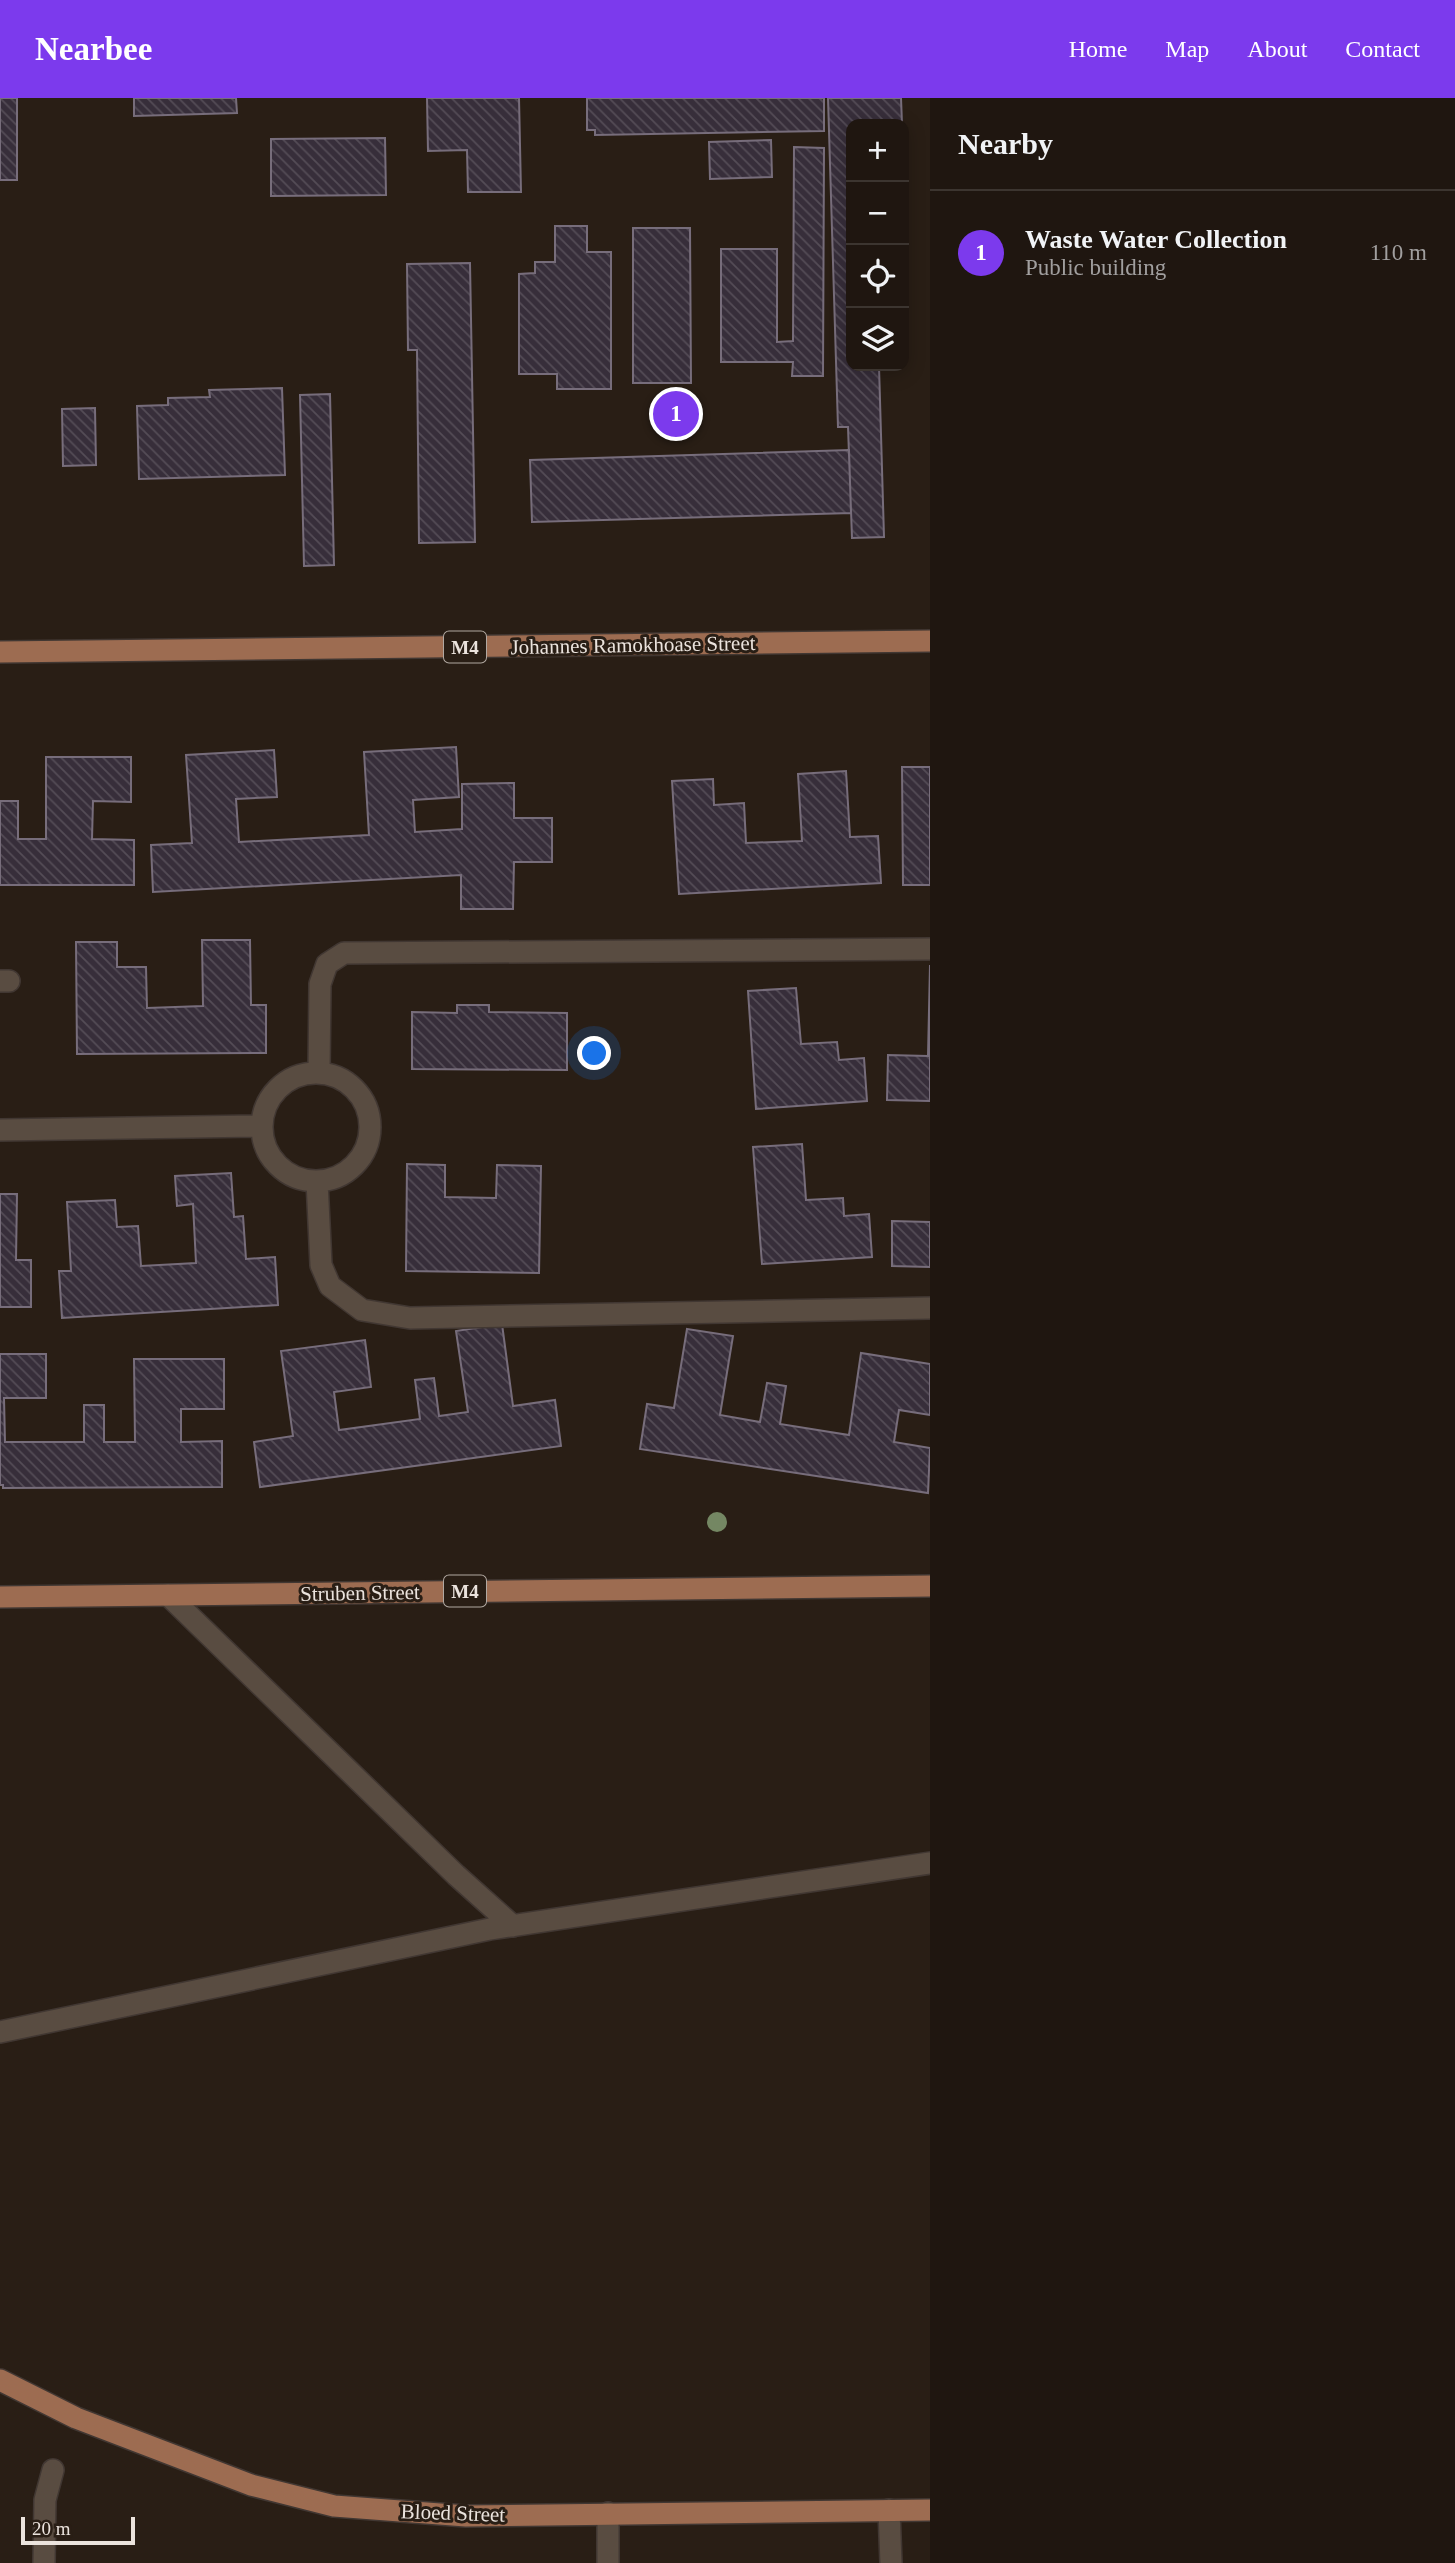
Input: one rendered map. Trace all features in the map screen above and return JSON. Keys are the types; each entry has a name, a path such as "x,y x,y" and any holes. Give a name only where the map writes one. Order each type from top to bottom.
{"main road":[{"name":"Johannes Ramokhoase Street","path":"0,652 930,641"},
{"name":"Struben Street","path":"0,1597 930,1586"},
{"name":"Bloed Street","path":"0,2380 76,2418 251,2485 334,2506 466,2516 930,2510"}],"street":[{"path":"319,1072 320,984 327,964 344,953 930,949"},
{"path":"319,1072 338,1077 353,1086 365,1101 370,1119 370,1138 363,1155 352,1168 335,1178 317,1181 299,1179 284,1171 271,1158 264,1143 262,1126 265,1108 273,1093 294,1077 319,1072"},
{"path":"0,1129 262,1126"},
{"path":"317,1181 321,1265 330,1286 362,1310 410,1318 930,1308"},
{"path":"168,1595 456,1875 513,1926"},
{"path":"0,2032 513,1926 930,1863"},
{"path":"44,2563 45,2500 53,2470"},
{"path":"889,2510 891,2563"},
{"path":"608,2513 608,2563"}],"building":[{"path":"0,98 17,98 17,180 0,180"},
{"path":"134,98 236,98 237,113 134,116"},
{"path":"427,98 519,98 521,192 468,192 467,150 428,151"},
{"path":"587,98 824,98 824,131 595,135 595,130 587,130"},
{"path":"828,98 901,98 902,119 846,119 846,371 879,371 884,537 852,538 848,427 838,427"},
{"path":"385,138 386,195 271,196 271,139"},
{"path":"771,140 772,177 710,179 709,142"},
{"path":"794,147 824,148 823,376 792,376 793,362 721,362 721,249 777,249 777,342 793,341"},
{"path":"555,226 587,226 587,252 611,252 611,389 557,389 557,374 519,374 519,274 535,273 535,262 555,262"},
{"path":"633,228 690,228 691,383 633,383"},
{"path":"470,263 475,542 419,543 417,350 408,350 407,264"},
{"path":"282,388 285,475 139,479 137,406 168,405 168,398 210,397 209,390"},
{"path":"330,394 334,565 304,566 300,395"},
{"path":"95,408 96,465 63,466 62,409"},
{"path":"849,450 851,513 532,522 530,460"},
{"path":"456,747 459,797 413,800 415,832 462,829 462,784 514,783 514,818 552,818 552,862 514,862 513,909 461,909 461,875 153,892 151,845 192,843 186,755 274,750 277,797 236,799 239,842 369,835 364,752"},
{"path":"46,757 131,757 131,802 93,801 92,839 134,840 134,885 0,885 0,801 18,801 18,839 46,839"},
{"path":"902,767 930,767 930,885 903,885"},
{"path":"846,771 850,837 878,836 881,883 679,894 672,781 713,779 714,805 744,803 746,843 802,841 798,774"},
{"path":"202,940 250,940 251,1005 266,1005 266,1053 77,1054 76,942 117,942 117,967 146,967 147,1008 203,1006"},
{"path":"930,965 930,1101 887,1100 888,1055 928,1056"},
{"path":"796,988 801,1044 837,1042 839,1060 864,1058 867,1101 756,1109 748,991"},
{"path":"457,1005 489,1005 489,1012 567,1013 567,1070 412,1069 412,1012 457,1013"},
{"path":"802,1144 806,1200 843,1198 844,1216 869,1214 872,1257 762,1264 753,1147"},
{"path":"407,1164 445,1165 445,1197 496,1198 497,1165 541,1166 539,1273 406,1271"},
{"path":"231,1173 234,1217 243,1216 246,1259 275,1257 278,1305 62,1318 59,1271 71,1271 67,1202 115,1200 117,1227 138,1226 141,1266 196,1263 193,1204 177,1206 175,1176"},
{"path":"0,1194 17,1194 16,1260 31,1260 31,1307 0,1307"},
{"path":"892,1221 930,1222 930,1267 892,1266"},
{"path":"502,1324 513,1406 555,1400 561,1446 260,1487 254,1442 293,1436 281,1351 365,1340 371,1387 334,1392 339,1430 420,1419 415,1380 434,1378 439,1416 468,1412 456,1331"},
{"path":"687,1329 733,1336 720,1415 760,1422 767,1383 786,1386 780,1424 849,1435 861,1353 930,1364 930,1415 899,1410 894,1442 930,1448 928,1493 640,1449 647,1404 674,1408"},
{"path":"0,1354 46,1354 46,1398 4,1398 5,1442 84,1442 84,1405 104,1405 104,1442 135,1442 134,1359 224,1359 224,1409 181,1409 181,1442 222,1441 222,1487 3,1488 3,1485 0,1485"}],"place":[{"name":"Waste Water Collection","path":"676,414"}]}
